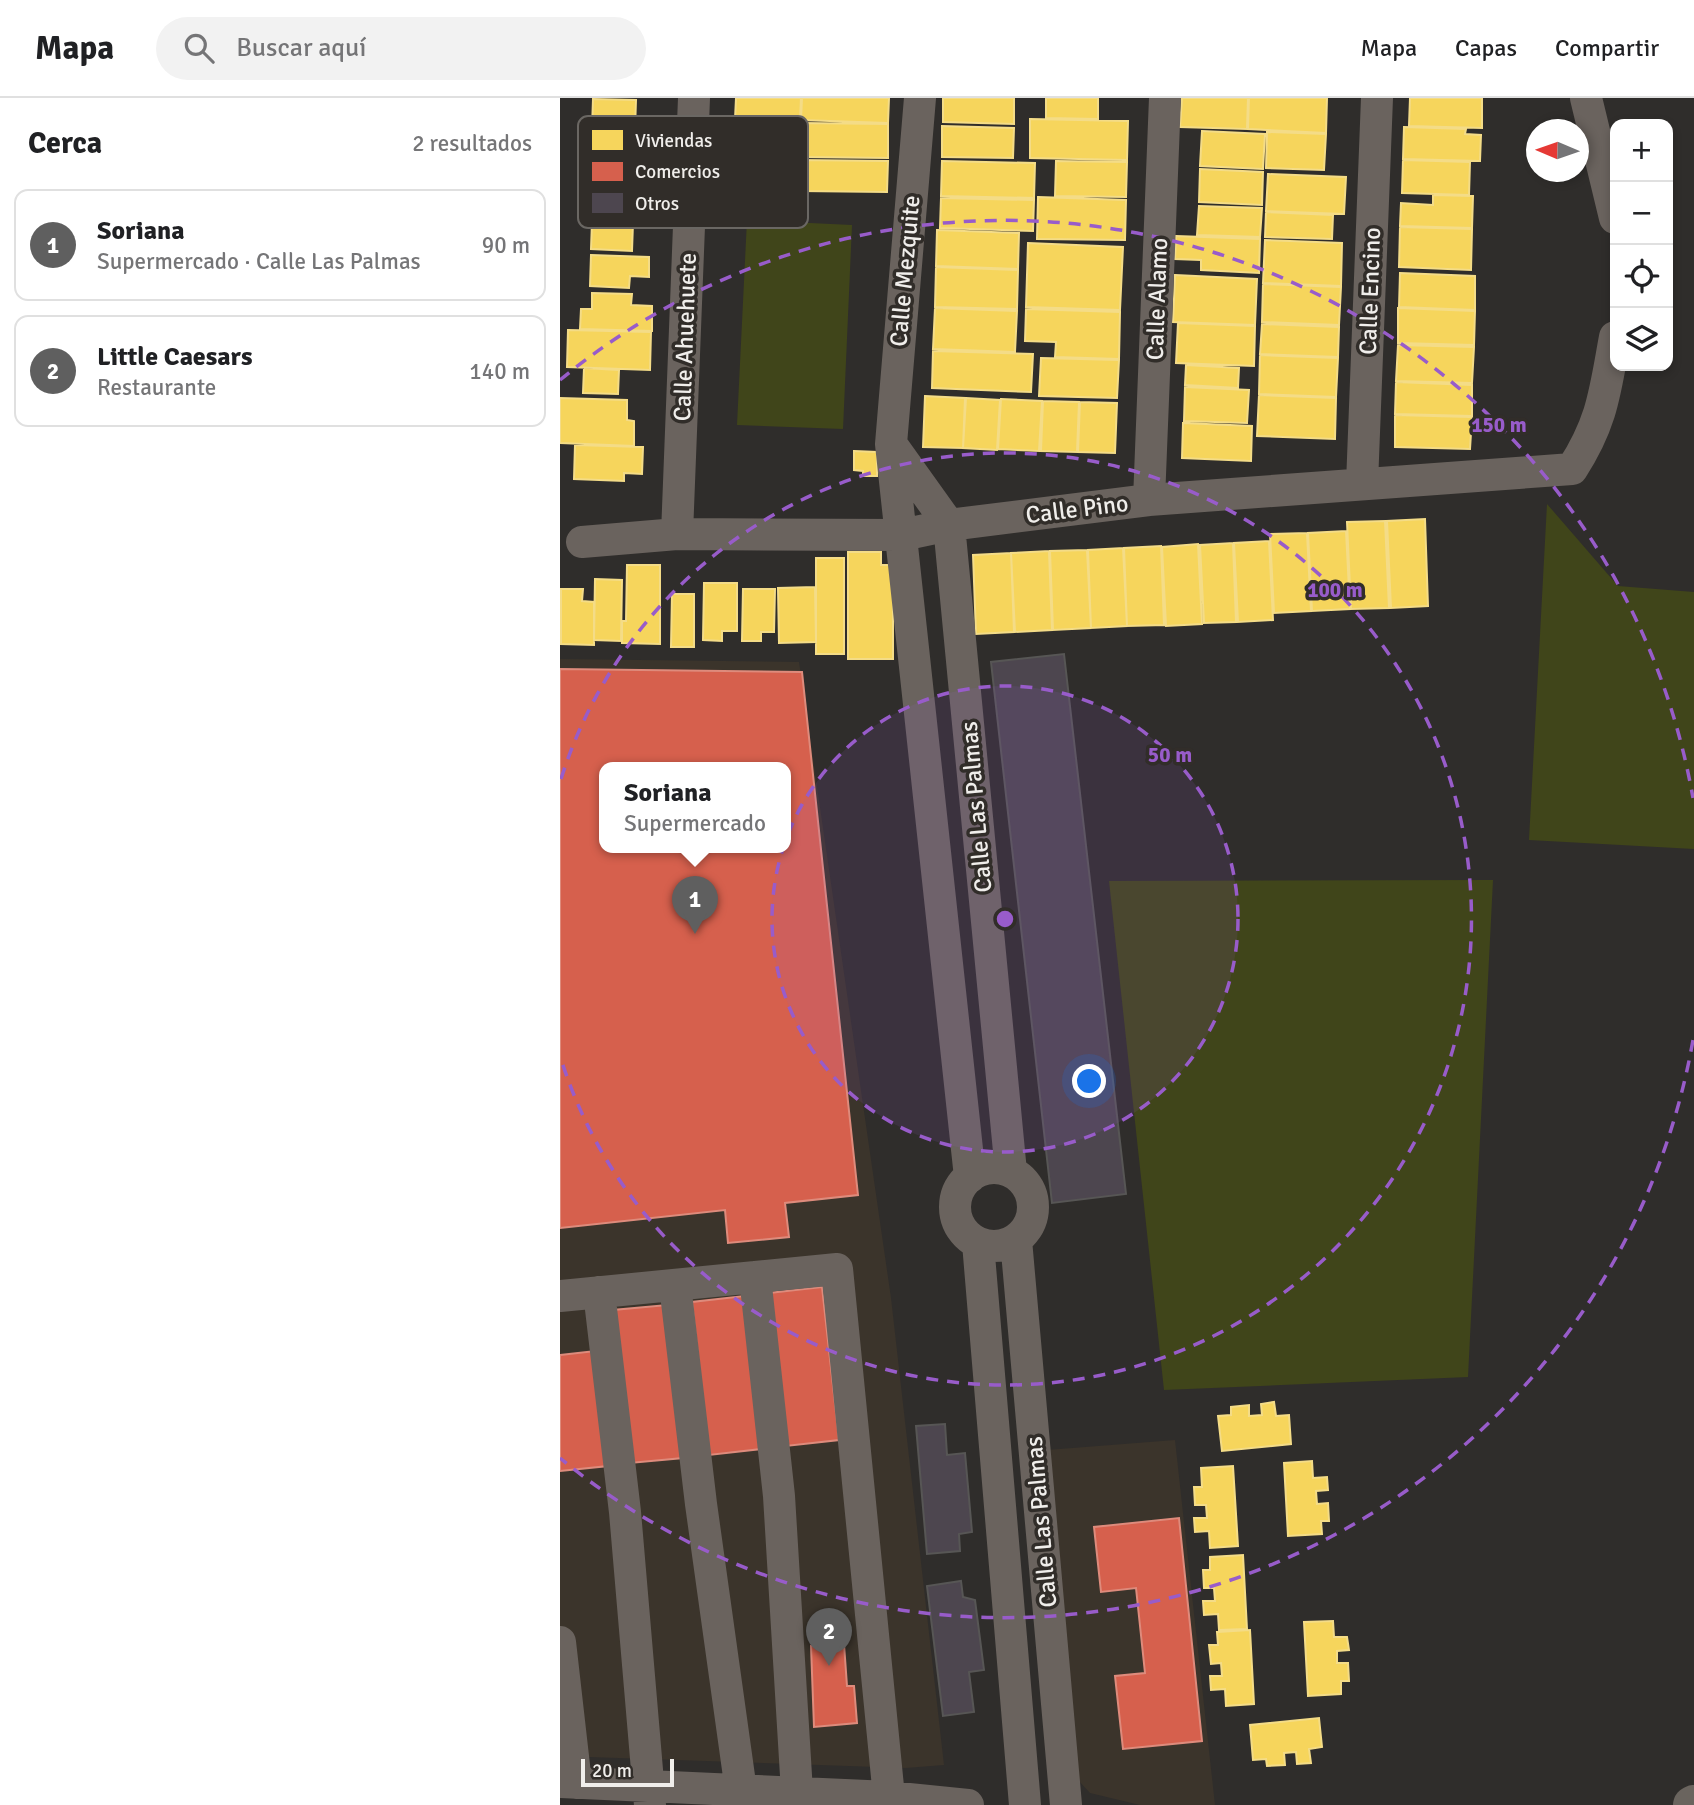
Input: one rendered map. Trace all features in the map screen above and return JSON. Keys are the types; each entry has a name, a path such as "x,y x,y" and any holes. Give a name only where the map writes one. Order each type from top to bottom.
{"street":[{"name":"Calle Ahuehuete","path":"693,116 694,98"},
{"name":"Calle Mezquite","path":"902,535 891,443 920,98"},
{"name":"Calle Alamo","path":"1149,500 1165,98"},
{"name":"Calle Encino","path":"1362,484 1377,98"},
{"path":"1586,98 1610,197"},
{"name":"Calle Ahuehuete","path":"677,534 689,228"},
{"name":"Calle Pino","path":"582,542 677,534 902,535 949,525 1149,500 1573,469 1592,438 1600,418 1610,364"},
{"path":"891,443 949,525"},
{"name":"Calle Las Palmas","path":"949,525 1011,1171"},
{"name":"Calle Las Palmas","path":"902,535 970,1177"},
{"path":"990,1168 1011,1171 1028,1187 1033,1204 1028,1227 1016,1240 994,1247 978,1243 964,1232 956,1212 957,1195 970,1177 990,1168"},
{"name":"Calle Las Palmas","path":"1016,1240 1066,1805"},
{"name":"Calle Las Palmas","path":"978,1243 1025,1805"},
{"path":"560,1296 837,1269 889,1797"},
{"path":"755,1277 779,1496 797,1792"},
{"path":"675,1285 701,1504 742,1798"},
{"path":"599,1292 625,1512 649,1795"},
{"path":"560,1642 568,1782 649,1795 742,1798 797,1792 968,1805"}],"shaded area":[{"path":"560,659 799,662 891,1298 944,1765 906,1768 560,1756"},
{"path":"1175,1440 1215,1805 1140,1805 1090,1793 1079,1781 1047,1450"}],"green space":[{"path":"808,223 852,225 843,429 737,425 747,228 808,228"},
{"path":"1547,504 1618,586 1694,592 1694,849 1529,840"},
{"path":"1493,880 1468,1377 1164,1390 1109,881"}],"building: Viviendas":[{"path":"736,98 801,98 800,116 735,116"},
{"path":"802,98 889,98 888,123 808,120 808,116 801,116"},
{"path":"943,98 1014,98 1014,124 943,122"},
{"path":"1046,98 1098,98 1098,119 1046,118"},
{"path":"1182,98 1248,98 1247,129 1180,127"},
{"path":"1249,98 1327,98 1326,133 1248,129"},
{"path":"1410,98 1482,98 1482,128 1409,126"},
{"path":"593,99 636,100 635,116 592,116"},
{"path":"1030,119 1128,121 1127,160 1030,158"},
{"path":"808,123 888,124 888,158 808,157"},
{"path":"942,126 1014,128 1013,158 942,157"},
{"path":"1404,127 1466,129 1465,134 1481,135 1480,161 1403,159"},
{"path":"1202,131 1265,134 1263,169 1200,166"},
{"path":"1267,132 1326,134 1324,170 1266,168"},
{"path":"808,160 888,161 887,192 808,191"},
{"path":"1403,160 1470,162 1469,195 1402,193"},
{"path":"942,161 1035,163 1034,198 941,196"},
{"path":"1056,161 1127,162 1126,197 1055,196"},
{"path":"1200,169 1263,172 1262,205 1199,202"},
{"path":"1268,174 1346,177 1344,214 1266,211"},
{"path":"1433,195 1473,196 1472,228 1400,226 1401,203 1433,205"},
{"path":"1038,197 1126,200 1125,240 1037,239"},
{"path":"941,198 1034,200 1033,231 940,228"},
{"path":"1199,206 1262,208 1260,237 1197,235"},
{"path":"1266,212 1333,215 1332,239 1265,237"},
{"path":"1400,227 1472,229 1471,270 1399,267"},
{"path":"592,228 633,228 632,251 591,249"},
{"path":"937,230 1019,233 1018,269 936,266"},
{"path":"1176,236 1260,239 1259,273 1201,270 1201,260 1175,259"},
{"path":"1265,240 1342,243 1341,286 1263,283"},
{"path":"1028,243 1123,247 1120,310 1026,307"},
{"path":"591,255 649,257 649,277 630,276 629,288 590,286"},
{"path":"936,267 1018,270 1017,309 935,307"},
{"path":"1400,273 1475,276 1475,310 1399,307"},
{"path":"1175,275 1257,279 1255,325 1173,322"},
{"path":"1263,284 1341,287 1339,325 1262,322"},
{"path":"592,293 632,294 631,305 652,306 652,331 580,329 581,309 592,309"},
{"path":"935,308 1017,311 1015,352 933,349"},
{"path":"1398,308 1475,311 1474,345 1398,343"},
{"path":"1026,309 1120,312 1119,359 1055,357 1056,342 1025,341"},
{"path":"1178,323 1255,326 1254,366 1176,363"},
{"path":"1262,324 1339,327 1338,357 1260,354"},
{"path":"568,330 651,332 650,370 567,367"},
{"path":"1398,345 1474,347 1472,383 1396,381"},
{"path":"933,351 1033,354 1031,392 932,388"},
{"path":"1260,355 1338,358 1336,397 1259,394"},
{"path":"1041,358 1119,360 1117,398 1039,396"},
{"path":"1186,365 1239,368 1238,388 1185,385"},
{"path":"584,368 619,370 618,394 583,393"},
{"path":"1396,382 1472,385 1472,416 1395,414"},
{"path":"1185,387 1249,390 1247,423 1184,421"},
{"path":"1259,395 1336,398 1335,439 1257,436"},
{"path":"925,396 965,398 963,448 923,447"},
{"path":"560,398 627,400 627,420 634,421 634,446 560,443"},
{"path":"966,398 1000,400 997,450 963,448"},
{"path":"1001,399 1042,401 1039,451 998,449"},
{"path":"1043,401 1079,402 1077,452 1041,451"},
{"path":"1080,402 1117,403 1115,453 1078,452"},
{"path":"1395,415 1472,417 1470,449 1395,447"},
{"path":"1183,423 1252,426 1251,461 1182,458"},
{"path":"575,445 643,447 642,474 624,473 624,481 574,479"},
{"path":"854,451 877,452 877,476 863,476 863,471 854,470"},
{"path":"1425,519 1428,606 1391,608 1387,521"},
{"path":"1385,521 1389,608 1351,609 1347,522"},
{"path":"1346,531 1350,609 1312,611 1308,533"},
{"path":"1307,533 1311,611 1274,613 1270,534"},
{"path":"1269,541 1273,620 1238,622 1234,543"},
{"path":"1233,543 1236,622 1204,623 1200,545"},
{"path":"1198,544 1202,624 1166,626 1162,547"},
{"path":"1161,546 1164,625 1127,626 1124,548"},
{"path":"1123,548 1127,626 1091,628 1088,550"},
{"path":"1087,550 1091,628 1053,630 1050,551"},
{"path":"1049,551 1052,630 1015,632 1011,553"},
{"path":"848,552 881,552 881,565 893,565 893,659 848,659"},
{"path":"1011,553 1014,632 976,634 973,555"},
{"path":"816,558 844,558 844,654 816,654"},
{"path":"627,565 660,565 660,644 622,643 622,621 626,621"},
{"path":"595,579 622,580 621,641 594,640"},
{"path":"704,583 737,583 737,631 722,631 722,641 703,640"},
{"path":"815,587 816,642 779,643 778,588"},
{"path":"561,589 583,589 582,601 594,602 594,645 561,644"},
{"path":"743,589 775,589 774,632 761,632 761,641 742,641"},
{"path":"672,594 694,594 694,647 671,647"},
{"path":"1274,1402 1276,1416 1289,1415 1291,1444 1222,1451 1218,1416 1231,1415 1231,1407 1249,1405 1249,1416 1262,1415 1261,1404"},
{"path":"1312,1461 1313,1478 1327,1477 1328,1490 1316,1491 1317,1504 1328,1503 1329,1521 1321,1521 1322,1534 1288,1536 1284,1463"},
{"path":"1233,1466 1238,1546 1210,1548 1209,1531 1195,1532 1194,1518 1207,1518 1206,1505 1195,1505 1194,1487 1202,1487 1201,1468"},
{"path":"1243,1555 1247,1629 1219,1630 1218,1614 1204,1615 1203,1601 1215,1601 1214,1588 1204,1588 1203,1570 1210,1570 1210,1557"},
{"path":"1333,1621 1334,1637 1347,1637 1349,1650 1337,1651 1337,1663 1348,1663 1349,1681 1341,1681 1341,1694 1308,1696 1304,1622"},
{"path":"1250,1630 1254,1704 1226,1706 1225,1689 1211,1690 1210,1676 1222,1676 1221,1663 1211,1664 1209,1645 1218,1645 1217,1632"},
{"path":"1319,1718 1322,1747 1309,1749 1311,1763 1297,1764 1296,1752 1284,1753 1285,1765 1267,1766 1266,1759 1253,1760 1250,1725"}],"building: Comercios":[{"path":"560,669 802,672 858,1195 785,1203 789,1237 728,1243 725,1210 560,1228"},
{"path":"822,1287 839,1440 786,1446 769,1293"},
{"path":"744,1296 761,1449 709,1455 692,1302"},
{"path":"667,1305 683,1458 630,1463 613,1310"},
{"path":"595,1351 608,1466 560,1471 560,1355"},
{"path":"1179,1518 1202,1741 1123,1749 1115,1676 1145,1673 1136,1588 1101,1592 1094,1527"},
{"path":"844,1644 847,1686 854,1686 857,1723 814,1727 811,1646"}],"building: Otros":[{"path":"1064,654 1126,1194 1052,1203 991,662"},
{"path":"945,1424 947,1455 965,1453 972,1532 959,1534 960,1551 927,1554 916,1426"},
{"path":"961,1581 963,1597 975,1600 984,1670 969,1672 974,1712 943,1716 927,1586"}],"place":[{"name":"Soriana","path":"695,934"},
{"name":"Little Caesars","path":"829,1666"}]}
